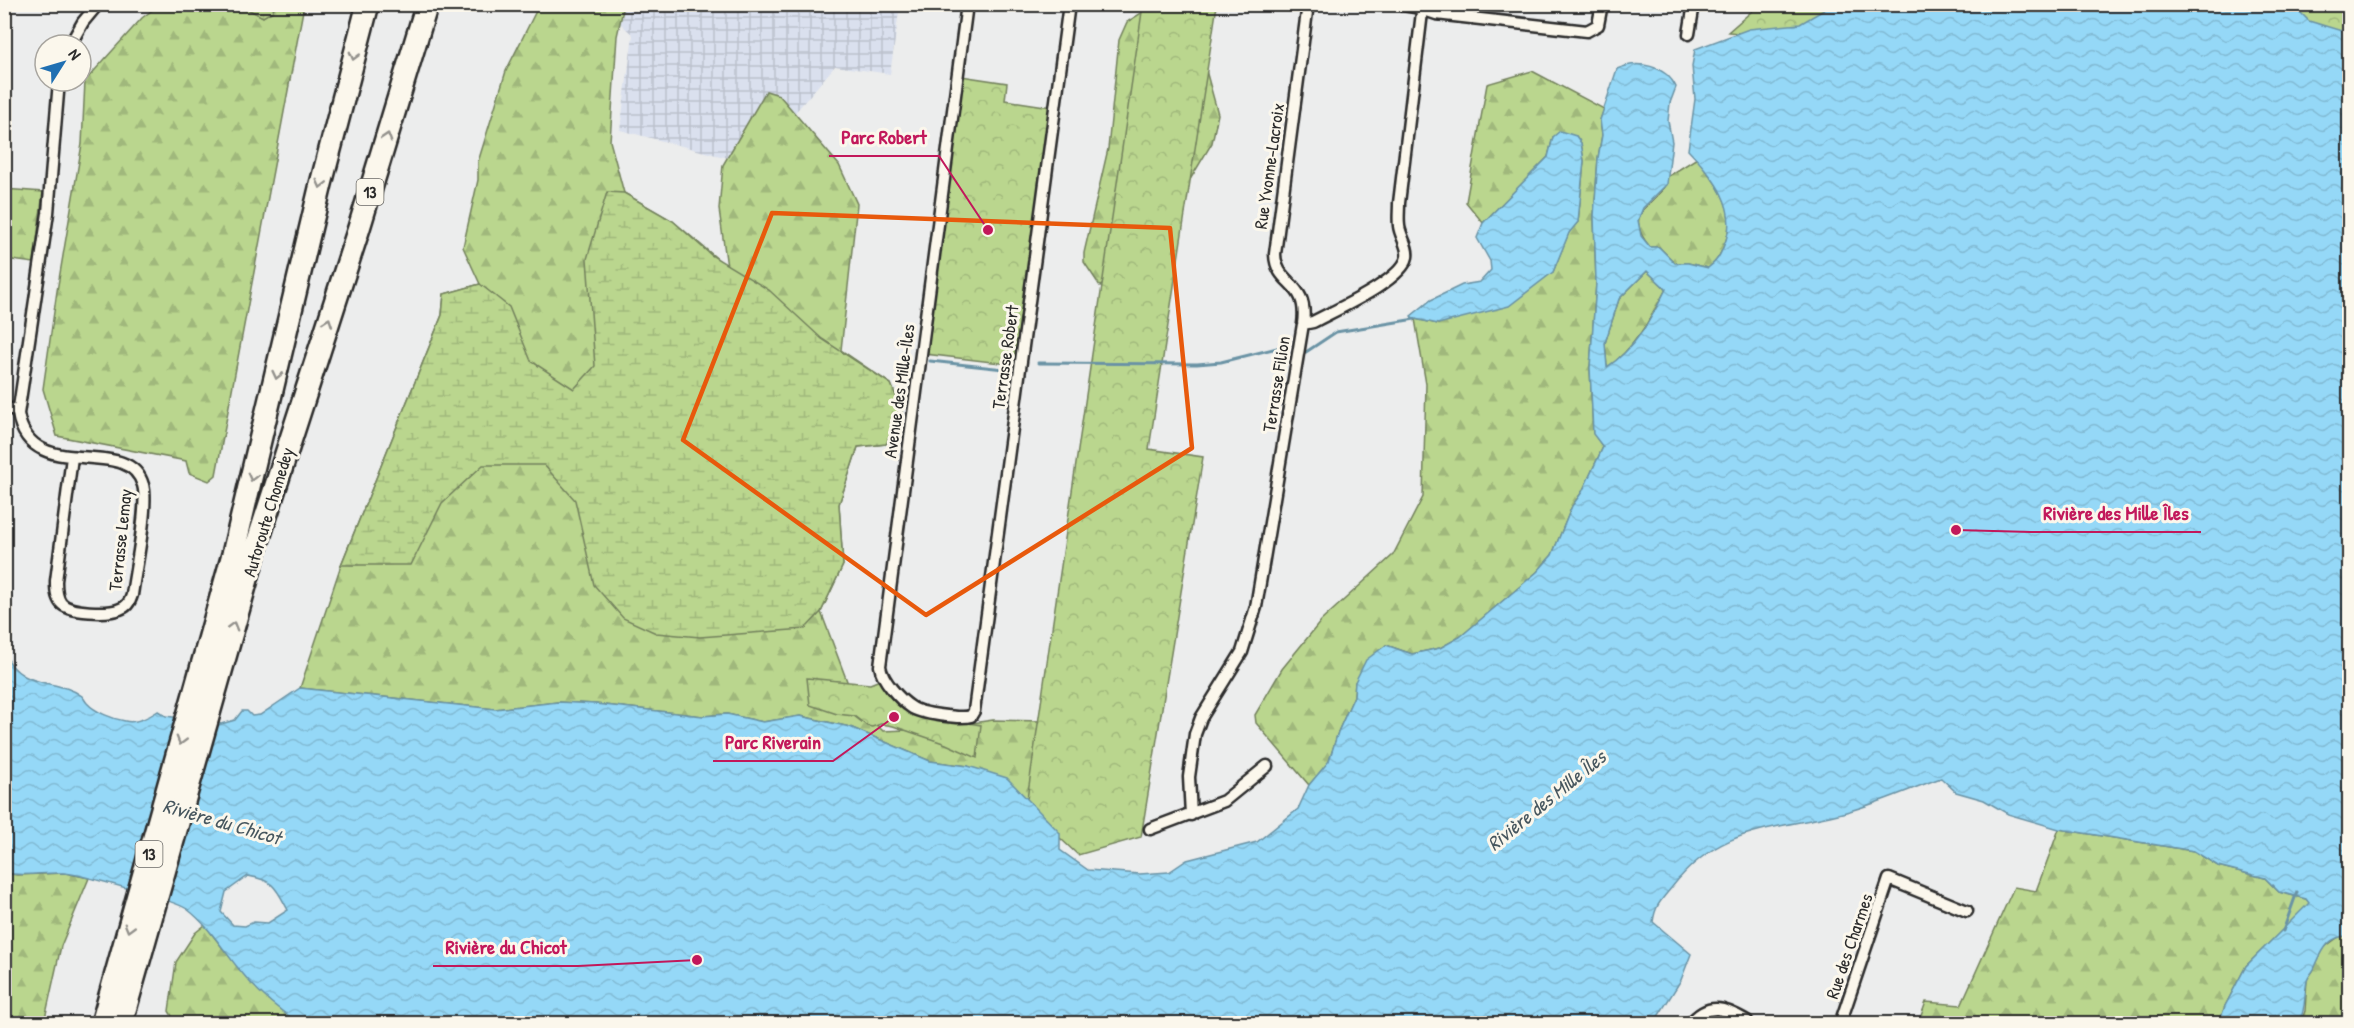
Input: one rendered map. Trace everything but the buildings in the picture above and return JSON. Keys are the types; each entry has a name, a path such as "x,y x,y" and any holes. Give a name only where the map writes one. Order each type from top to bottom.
{"highway":[{"name":"Autoroute Chomedey","path":"121,1023 206,687 251,483 324,175 368,4"},
{"name":"Autoroute Chomedey","path":"102,1023 206,687 257,544 359,228 427,4"}],"street":[{"path":"77,33 98,4"},
{"name":"Avenue des Mille-Îles","path":"967,4 880,666 887,681 911,707 950,716 966,717 973,714"},
{"name":"Terrasse Robert","path":"973,714 1069,4"},
{"name":"Rue Yvonne-Lacroix","path":"1303,324 1304,308 1301,295 1280,273 1276,265 1275,254 1308,4"},
{"path":"1397,4 1423,7 1432,14 1583,31 1594,29 1599,22 1602,4"},
{"path":"1689,34 1694,4"},
{"name":"Terrasse Filion","path":"1191,815 1189,777 1194,734 1201,718 1242,652 1256,607 1303,324 1313,322 1370,291 1397,273 1407,258 1399,227 1398,211 1423,7"},
{"name":"Terrasse Lemay","path":"58,93 47,222 18,410 24,431 32,444 49,452 72,457 129,465 137,473 143,485 144,498 132,596 130,602 120,609 102,612 70,609 62,605 57,596 56,580 72,457"},
{"path":"4,408 18,410"},
{"path":"1149,829 1224,801 1267,766"},
{"name":"Rue des Charmes","path":"1840,1023 1889,879 1967,911"},
{"path":"1690,1023 1698,1014 1710,1008 1731,1011 1748,1023"}],"highlighted area":[{"path":"772,213 1170,228 1192,448 926,615 683,440"}],"shaded area":[{"path":"600,5 900,5 890,74 835,66 751,164 620,130 633,35"}],"green space":[{"path":"159,5 240,5 263,17 272,11 274,5 304,5 216,475 209,481 189,473 186,461 57,436 43,389 82,144 84,93 93,93 93,72 142,18"},
{"path":"240,5 274,5 273,11 263,17"},
{"path":"539,5 624,5 617,36 610,141 624,193 673,221 727,267 719,209 723,165 766,91 779,95 839,165 857,204 841,350 891,384 902,411 886,444 858,447 839,504 843,565 821,612 856,705 883,731 930,729 993,720 1041,721 1060,833 968,766 930,761 850,727 801,716 763,722 727,714 703,716 558,702 495,709 300,688 341,565 442,315 444,294 480,284 463,247 478,180 478,162 506,71"},
{"path":"1143,5 1217,5 1149,449 1203,457 1141,837 1078,855 1026,806"},
{"path":"1154,5 1188,5 1218,114 1212,143 1142,260 1124,276 1100,286 1084,262 1084,253 1108,149 1119,40 1127,22"},
{"path":"1759,5 1967,5 1792,38 1728,32"},
{"path":"2276,5 2349,5 2349,37 2336,47"},
{"path":"1532,71 1604,109 1600,120 1602,135 1594,216 1596,283 1590,368 1593,433 1603,447 1582,492 1572,506 1552,555 1537,572 1460,637 1440,648 1412,654 1386,645 1355,682 1354,696 1338,732 1329,762 1309,785 1256,723 1255,715 1282,669 1321,621 1393,555 1423,497 1426,384 1415,319 1438,324 1553,272 1569,232 1578,222 1584,161 1581,143 1576,136 1553,137 1548,157 1483,223 1466,202 1487,84"},
{"path":"961,76 1007,83 1005,100 1051,107 1017,365 925,354"},
{"path":"1697,158 1719,189 1728,210 1728,233 1724,246 1716,261 1708,268 1688,263 1675,263 1659,247 1650,247 1641,234 1638,223 1645,207 1659,194 1667,177"},
{"path":"4,189 43,192 34,263 5,259"},
{"path":"607,192 624,193 673,221 711,255 769,290 822,339 891,384 902,411 886,444 858,447 839,504 843,565 821,612 805,629 700,637 656,633 623,618 594,585 575,500 544,465 483,465 442,503 411,565 341,565 442,315 444,294 480,284 509,307 531,361 574,389 595,366 587,259"},
{"path":"1647,271 1666,289 1634,342 1607,368 1605,343 1619,299"},
{"path":"807,678 870,684 880,680 906,708 981,725 977,758 946,744 893,726 881,724 867,726 854,716 837,714 810,705"},
{"path":"2059,829 2194,851 2218,866 2265,878 2279,892 2306,899 2310,903 2246,966 2225,1006 2219,1023 1918,1024 1926,1002 1961,1005 2014,887 2036,891"},
{"path":"4,873 17,875 65,873 89,878 61,946 44,1023 5,1023"},
{"path":"205,925 260,991 299,1023 176,1023 169,1011 176,962 195,933"},
{"path":"2340,936 2349,936 2349,1023 2300,1024 2305,1011 2307,979 2322,949"}],"water":[{"name":"Rivière des Mille Îles","path":"1834,4 2124,4 2150,10 2155,4 2292,4 2309,21 2345,32 2349,29 2350,936 2336,938 2323,951 2307,981 2304,1008 2299,1023 2219,1023 2225,1006 2246,966 2309,903 2306,899 2279,892 2265,878 2218,866 2194,851 2059,829 2008,814 1984,800 1956,792 1941,778 1851,811 1747,834 1708,852 1690,867 1662,900 1654,916 1653,922 1691,954 1681,980 1654,1023 299,1023 252,984 208,929 187,909 147,894 64,873 20,875 5,873 4,652 11,665 20,673 40,682 72,690 99,712 129,722 151,716 158,711 166,716 221,724 235,720 242,711 247,711 252,716 260,715 300,688 495,709 558,702 703,716 727,714 763,722 800,716 850,727 930,761 968,766 1007,778 1060,833 1060,850 1088,870 1140,874 1169,872 1187,860 1257,842 1298,809 1309,785 1329,761 1338,732 1354,696 1355,682 1366,660 1386,645 1412,654 1440,648 1460,637 1537,572 1552,555 1572,506 1582,492 1603,447 1593,434 1590,368 1596,283 1594,216 1602,135 1600,120 1617,69 1634,65 1651,66 1666,74 1676,87 1670,103 1668,121 1672,142 1667,184 1643,208 1638,220 1641,236 1650,247 1659,247 1675,263 1688,263 1708,268 1716,261 1723,249 1729,219 1715,182 1688,150 1695,99 1692,66 1695,49 1749,29 1800,24","holes":["1647,271 1666,289 1649,322 1634,342 1607,367 1605,343 1619,299","248,876 264,880 273,886 288,910 268,923 233,925 221,912 226,892"]},
{"path":"1560,131 1576,136 1581,143 1584,161 1578,222 1569,233 1553,272 1509,306 1438,324 1411,316 1431,300 1462,285 1480,282 1491,270 1490,261 1477,238 1483,223 1548,157 1553,137"}],"waterway":[{"path":"1306,352 1336,332 1415,319"},
{"path":"1038,363 1197,364 1221,362 1285,346"},
{"path":"930,361 1004,369"},
{"path":"2283,931 2297,892"}],"place":[{"name":"Parc Robert","path":"988,230"},
{"name":"Rivière des Mille Îles","path":"1956,530"},
{"name":"Parc Riverain","path":"894,717"},
{"name":"Rivière du Chicot","path":"697,960"}]}
